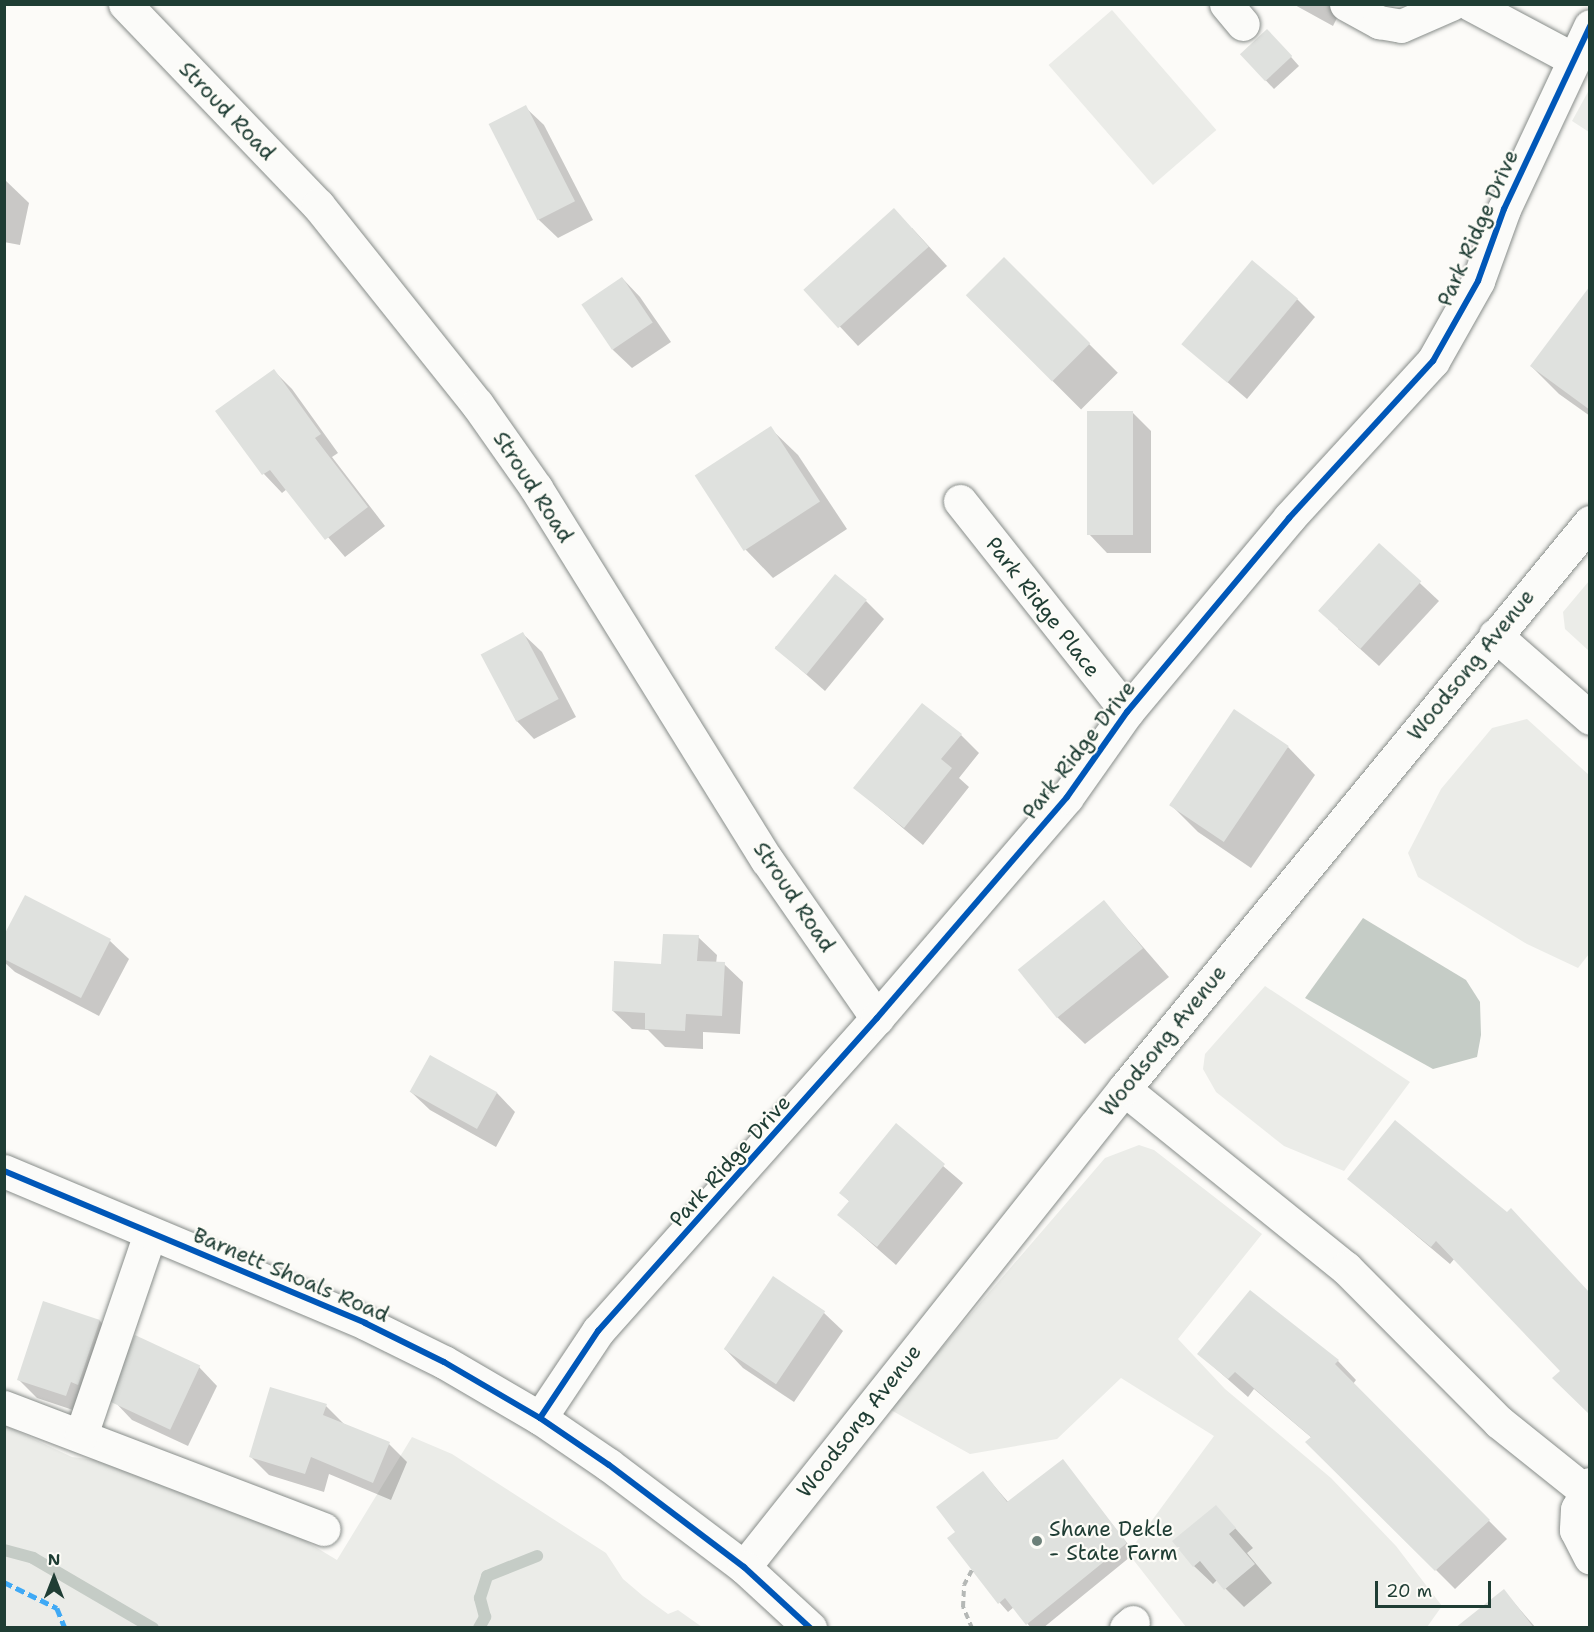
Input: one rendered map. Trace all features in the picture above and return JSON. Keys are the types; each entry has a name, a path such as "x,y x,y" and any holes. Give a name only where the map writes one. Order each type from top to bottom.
{"street":[{"name":"Stroud Road","path":"125,4 318,205 477,404 536,488 767,860 877,1018"},
{"path":"1346,4 1379,22 1401,26 1451,4"},
{"path":"1470,4 1571,58"},
{"name":"Park Ridge Drive","path":"540,1418 598,1331 877,1018 1067,797 1127,712 1322,481 1433,361 1478,281 1504,208 1571,58 1590,26"},
{"name":"Park Ridge Place","path":"960,501 1127,712"},
{"name":"Woodsong Avenue","path":"744,1567 1124,1089 1590,522"},
{"path":"1495,635 1590,718"},
{"path":"1124,1089 1346,1268 1499,1422 1587,1487 1576,1509 1576,1530 1590,1558"},
{"name":"Barnett Shoals Road","path":"4,1171 365,1323 444,1362 540,1418 744,1567 810,1628"},
{"path":"81,1435 150,1233"},
{"path":"4,1407 323,1529"}],"path":[{"path":"972,1570 964,1585 963,1607 972,1628"}],"shaded area":[{"path":"1112,10 1216,130 1153,185 1049,65"},
{"path":"1589,90 1589,132 1572,121"},
{"path":"1589,581 1589,651 1565,629 1563,612"},
{"path":"1527,719 1589,775 1589,954 1578,968 1527,944 1418,877 1408,853 1441,789 1492,728"},
{"path":"1363,918 1466,980 1480,1002 1481,1035 1477,1057 1433,1069 1305,998"},
{"path":"1265,986 1410,1082 1344,1171 1284,1146 1216,1092 1203,1069 1205,1054"},
{"path":"1139,1145 1154,1150 1262,1234 1178,1339 1225,1389 1331,1478 1396,1546 1442,1606 1427,1627 1186,1627 1128,1553 1214,1436 1121,1378 1057,1439 970,1454 889,1409 1105,1158"},
{"path":"4,1425 72,1457 119,1463 269,1519 337,1560 412,1437 452,1454 606,1553 623,1579 643,1596 668,1614 678,1610 702,1627 5,1627"}],"building":[{"path":"1267,29 1292,56 1265,81 1240,54"},
{"path":"526,105 575,201 538,220 489,124"},
{"path":"894,208 929,247 838,328 803,290"},
{"path":"1004,257 1090,343 1052,381 966,295"},
{"path":"1252,260 1298,299 1227,383 1181,344"},
{"path":"622,277 653,323 612,350 581,304"},
{"path":"1590,286 1590,410 1530,366"},
{"path":"274,369 321,434 315,438 368,507 325,540 270,470 262,475 215,411"},
{"path":"1087,411 1133,411 1133,535 1087,535"},
{"path":"771,426 820,501 744,551 695,476"},
{"path":"1379,543 1421,581 1360,649 1318,611"},
{"path":"835,574 867,600 806,674 775,649"},
{"path":"523,632 559,699 516,722 481,655"},
{"path":"922,703 962,734 941,759 952,768 904,828 853,788"},
{"path":"1234,709 1289,746 1224,842 1169,805"},
{"path":"25,895 111,939 81,998 4,959 4,935"},
{"path":"1104,900 1143,948 1057,1018 1018,970"},
{"path":"663,934 699,935 697,961 725,962 722,1016 686,1014 685,1031 645,1029 645,1013 612,1011 614,961 661,964"},
{"path":"430,1055 497,1092 477,1129 410,1092"},
{"path":"1395,1120 1507,1212 1511,1208 1590,1293 1590,1415 1552,1378 1560,1371 1436,1241 1431,1247 1347,1179"},
{"path":"896,1123 945,1164 877,1247 837,1215 849,1201 839,1193"},
{"path":"773,1276 825,1311 776,1384 724,1349"},
{"path":"1250,1290 1339,1360 1335,1364 1490,1520 1435,1571 1305,1442 1311,1437 1235,1372 1228,1379 1197,1354"},
{"path":"43,1301 100,1320 78,1385 71,1382 66,1396 17,1380"},
{"path":"135,1335 200,1365 170,1430 105,1399"},
{"path":"270,1387 327,1404 323,1415 390,1442 373,1483 311,1457 305,1474 249,1457"},
{"name":"Shane Dekle - State Farm","path":"1063,1459 1127,1543 1026,1625 1005,1598 998,1604 947,1538 955,1532 936,1507 983,1471 1007,1502"},
{"path":"1216,1505 1236,1528 1229,1534 1255,1564 1224,1590 1200,1561 1193,1567 1172,1541"},
{"path":"1504,1589 1534,1628 1455,1628"}],"waterway":[{"path":"4,1550 33,1558 153,1628"},
{"path":"479,1628 485,1617 480,1598 487,1576 537,1556"}],"marked path":[{"path":"4,1582 57,1608 65,1628"}],"cycle path":[{"path":"540,1418 598,1331 877,1018 1067,797 1127,712 1289,518 1433,361 1478,281 1504,209 1590,26"},
{"path":"4,1171 365,1323 444,1362 540,1418 609,1465 744,1567 810,1628"}],"place":[{"name":"Shane Dekle - State Farm","path":"1037,1541"}]}
